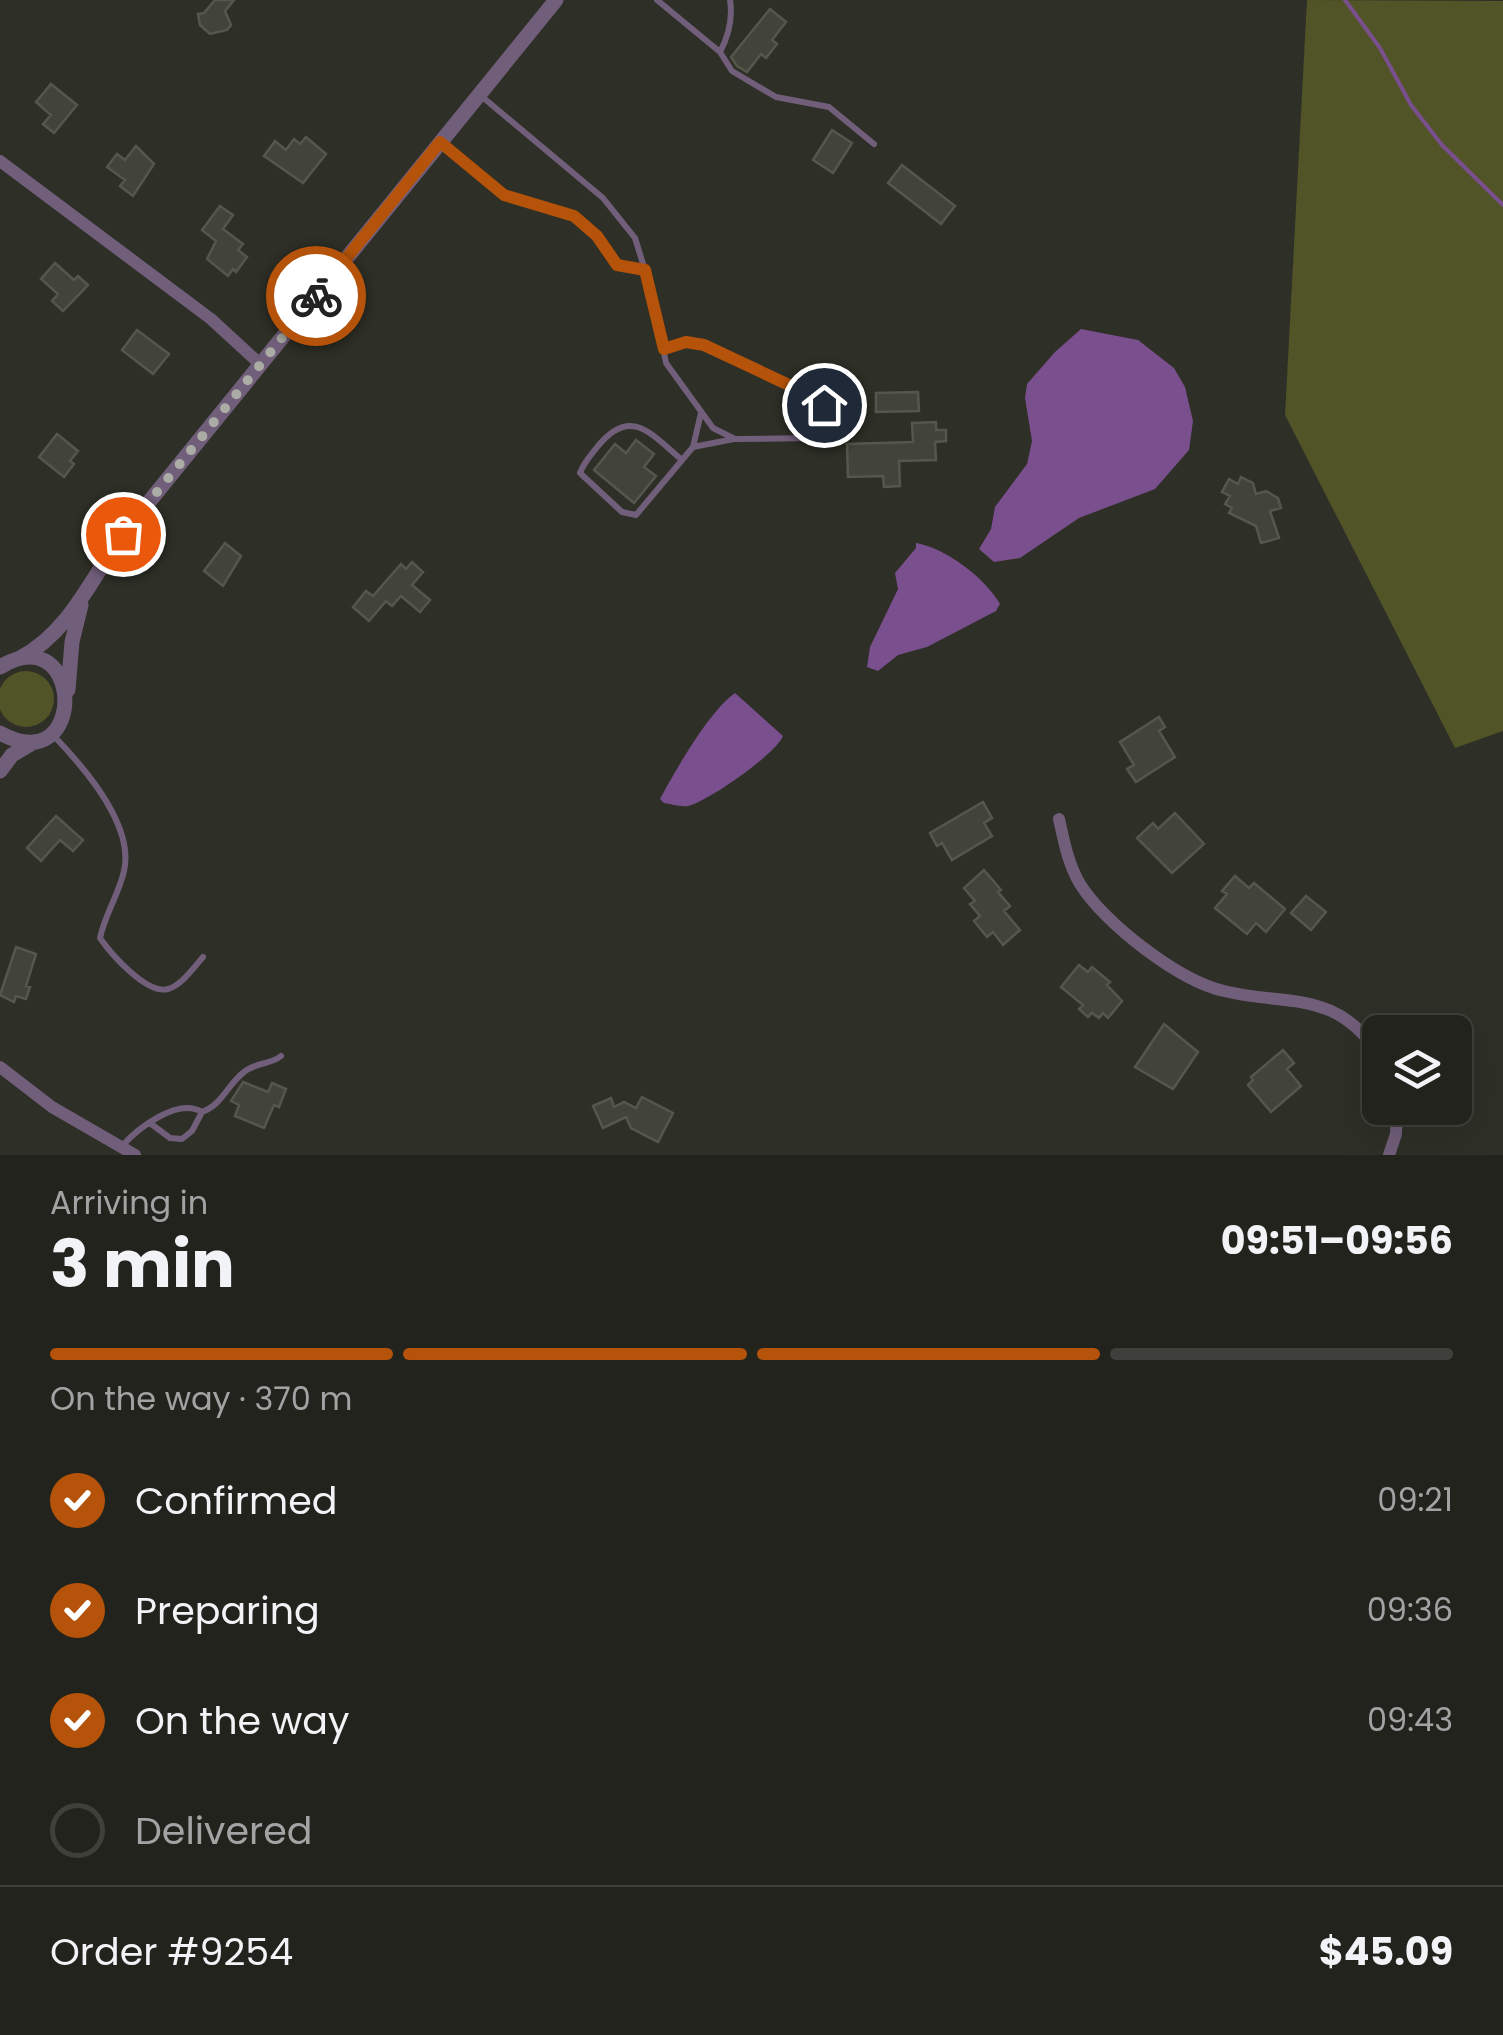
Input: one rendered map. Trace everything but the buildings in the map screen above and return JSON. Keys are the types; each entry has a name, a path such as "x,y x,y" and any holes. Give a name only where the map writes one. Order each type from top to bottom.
{"street":[{"path":"8,660 38,649 84,596 123,534 556,0"},
{"path":"0,161 211,319 260,364"},
{"path":"0,772 12,755 45,736 66,711 72,642 84,596"},
{"path":"8,660 46,664 57,672 67,697"},
{"path":"0,733 25,742 45,736"},
{"path":"1059,819 1080,886 1092,901 1175,972 1210,988 1302,1000 1326,1009 1362,1035"},
{"path":"0,1068 52,1107 135,1155"},
{"path":"1390,1155 1396,1125"}],"lane":[{"path":"658,0 720,52 732,71 776,97 829,107 874,144"},
{"path":"720,52 728,35 730,0"},
{"path":"479,94 604,198 636,238 666,363 713,428 736,439"},
{"path":"440,142 504,195 567,212 586,224 617,265 645,270"},
{"path":"664,349 686,342 704,345 821,400 824,405 816,437 736,439 692,447"},
{"path":"682,460 643,428 627,424 612,430 580,472 622,512 636,515 682,460 692,447 701,412"},
{"path":"45,736 95,783 124,846 126,868 104,916 100,938 108,950 152,988 167,990 203,957"},
{"path":"150,1124 170,1138 182,1139 192,1131 202,1112 216,1107 241,1074 260,1062 274,1062 282,1056"},
{"path":"120,1148 132,1134 177,1109 198,1108 202,1112"}],"green space":[{"path":"1307,0 1503,1 1503,731 1455,748 1285,415"},
{"path":"15,673 37,673 52,688 52,710 37,725 15,725 0,710 0,688"}],"shaded area":[{"path":"1081,329 1138,340 1174,368 1185,387 1193,421 1189,450 1155,489 1079,518 1020,558 994,562 979,549 991,529 995,507 1027,464 1032,441 1025,398 1027,384"},
{"path":"916,543 940,551 964,566 1000,604 996,611 927,647 898,655 878,671 867,667 870,647 898,589 895,573"},
{"path":"735,693 783,736 778,744 740,776 697,803 664,803 660,799 694,742"}],"waterway":[{"path":"1345,0 1380,48 1411,105 1442,145 1503,205"}],"way so far":[{"path":"123,534 316,296"}],"route":[{"path":"316,296 440,142 493,189 519,202 567,212 586,224 617,265 645,270 664,349 686,342 704,345 821,400 824,405"}]}
